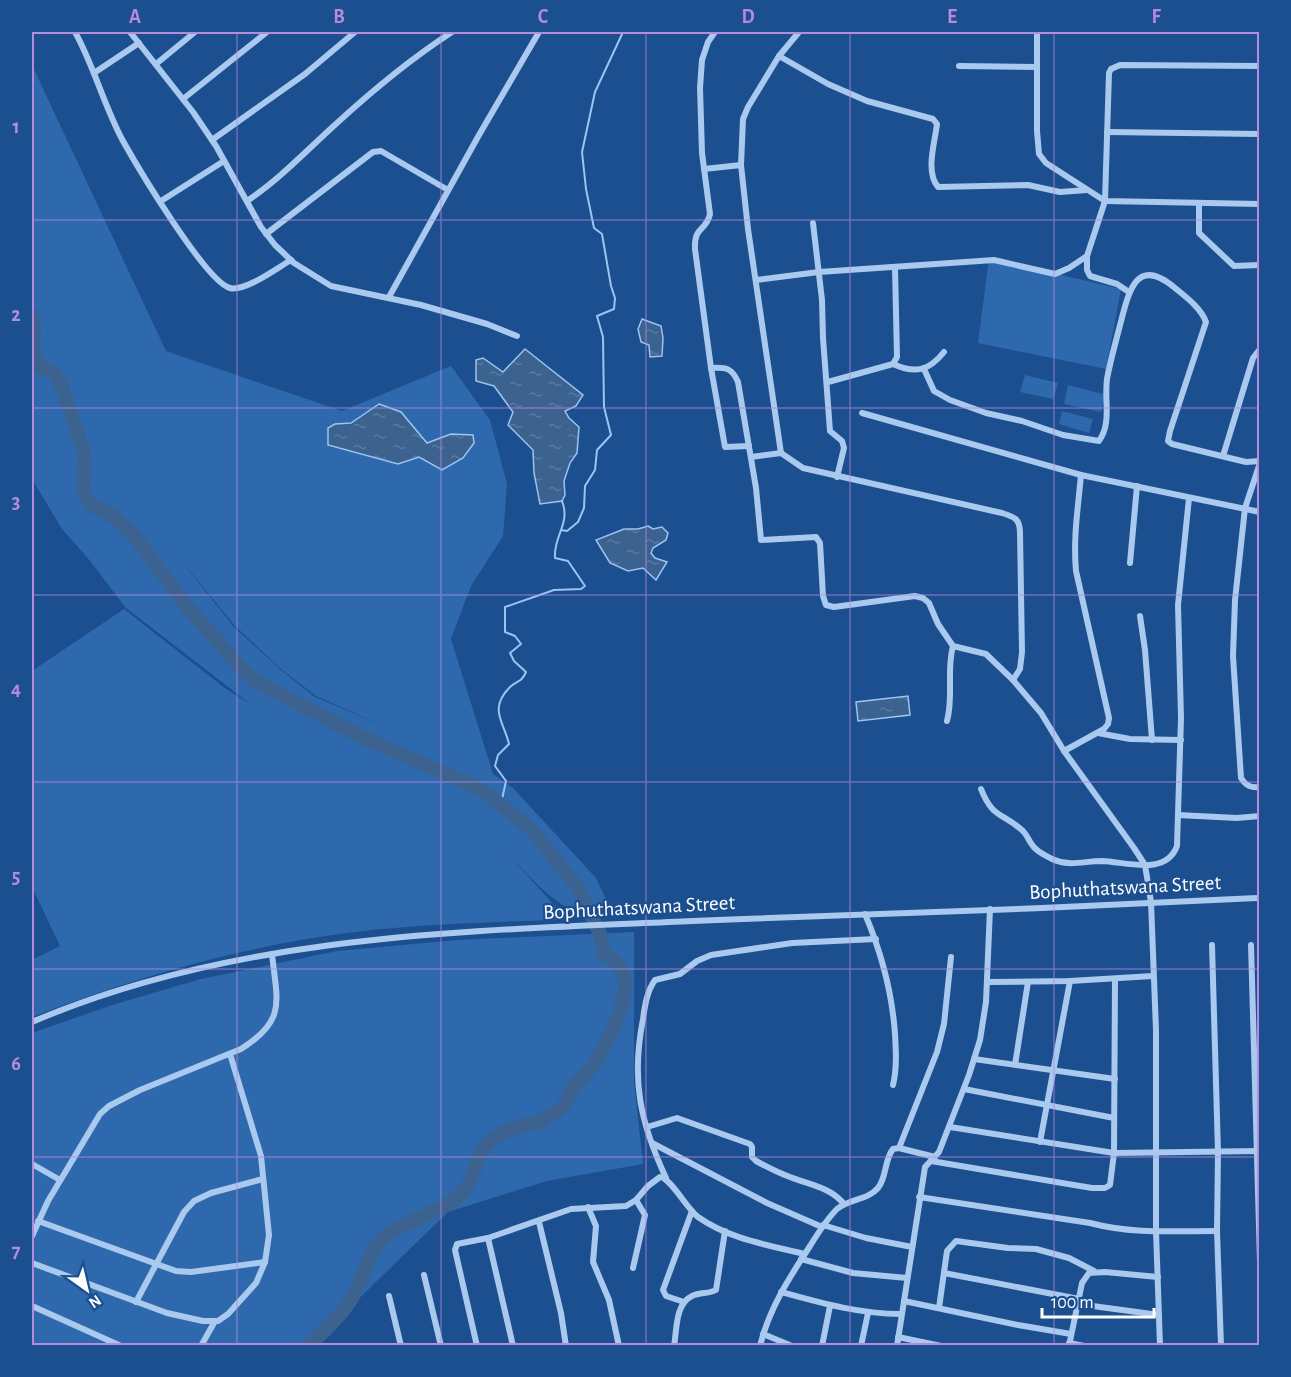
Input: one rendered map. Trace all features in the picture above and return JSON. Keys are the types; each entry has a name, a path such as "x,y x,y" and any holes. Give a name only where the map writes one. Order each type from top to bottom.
{"street":[{"path":"75,32 122,139 192,252 224,286 232,289 247,286 291,260"},
{"path":"130,32 212,140 266,234 275,246 291,260 332,286 389,297 487,324 517,336"},
{"path":"156,64 195,32"},
{"path":"183,99 267,32"},
{"path":"212,140 305,74 355,32"},
{"path":"247,201 287,169 380,85 452,32"},
{"path":"389,297 539,32"},
{"path":"715,32 708,42 702,60 700,88 704,170 710,214 708,222 694,236 724,447 749,446"},
{"path":"782,453 748,229 741,165 743,119 748,107 779,56 799,32"},
{"path":"1037,32 1036,131 1039,154 1046,163 1105,201 1260,204"},
{"path":"94,73 139,43"},
{"path":"779,56 828,84 867,101 933,119 937,124 931,171 933,182 938,187 1028,185 1060,192 1087,190"},
{"path":"1129,292 1117,284 1090,276 1087,270 1087,256 1105,201 1110,73 1120,65 1260,66"},
{"path":"959,66 1037,68"},
{"path":"1107,132 1260,134"},
{"path":"266,234 373,152 381,151 448,190"},
{"path":"161,201 224,161"},
{"path":"704,170 741,165"},
{"path":"1199,203 1199,232 1206,241 1234,266 1260,265"},
{"path":"813,223 828,382 830,431 842,441 844,448 837,477"},
{"path":"756,280 819,272 994,260 1055,274 1087,256"},
{"path":"893,364 897,357 895,268"},
{"path":"924,369 934,391 950,400 1063,435 1099,441 1105,432 1107,379 1129,292 1140,277 1148,274 1167,281 1204,317 1205,326 1168,441 1172,444 1246,462 1260,462 1245,508 1236,581 1233,656 1241,778 1245,784 1253,788 1260,787"},
{"path":"1224,456 1253,358 1260,349"},
{"path":"828,382 893,364 907,371 924,369 944,352"},
{"path":"711,368 724,367 734,371 738,382 751,457 761,540 816,537 820,543 823,596 826,605 834,607 915,596 929,603 938,624 953,646 986,654 1013,680 1041,713 1064,751 1145,865 1151,902 1156,1030 1155,1154 1160,1346"},
{"path":"862,413 1081,475 1260,512"},
{"path":"751,457 782,453 803,468 1002,513 1017,519 1020,524 1022,652 1020,669 1013,680"},
{"path":"1064,751 1098,733 1108,724 1109,718 1081,598 1074,548 1074,524 1081,475"},
{"path":"1130,563 1137,486"},
{"path":"981,789 987,805 995,813 1025,832 1037,851 1064,864 1104,861 1158,864 1168,860 1174,854 1177,846 1181,740 1178,605 1190,498"},
{"path":"1140,616 1152,740"},
{"path":"946,721 950,708 949,662 953,646"},
{"path":"1098,733 1115,737 1181,740"},
{"path":"1178,815 1237,818 1260,816"},
{"name":"Bophuthatswana Street","path":"32,1022 117,990 173,975 272,954 368,940 622,924 1260,898"},
{"path":"897,1346 925,1167 933,1159 950,1127 974,1059 984,1018 988,982 990,909"},
{"path":"866,914 876,939 892,996 896,1060 893,1085"},
{"path":"876,939 792,943 711,955 697,961 680,974 655,980 646,1001 638,1058 638,1093 652,1143 666,1178 692,1211 730,1235 853,1273 907,1278"},
{"path":"1212,945 1221,1346"},
{"path":"1251,945 1260,1262"},
{"path":"32,1236 60,1180 100,1114 109,1106 140,1090 230,1054 254,1041 268,1026 276,1013 277,1002 272,954"},
{"path":"899,1148 933,1062 944,1024 951,957"},
{"path":"988,982 1070,981 1153,976"},
{"path":"760,1346 781,1292 822,1226 844,1204 878,1188 893,1149 899,1148 933,1159 1099,1189 1107,1188 1112,1182 1114,1153 1115,979"},
{"path":"1040,1142 1070,981"},
{"path":"1015,1065 1028,982"},
{"path":"32,1263 136,1302 203,1321 215,1321 228,1314 256,1283 265,1262 269,1235 261,1156 230,1054"},
{"path":"974,1059 1115,1079"},
{"path":"964,1089 1114,1118"},
{"path":"647,1127 673,1118 697,1124 750,1144 752,1157 756,1161 791,1178 828,1190 844,1204"},
{"path":"950,1127 1114,1153 1258,1151"},
{"path":"652,1143 767,1203 822,1226 866,1238 912,1246"},
{"path":"32,1164 60,1180"},
{"path":"477,1346 455,1246 539,1222 560,1212 588,1207 626,1206 636,1200 657,1178 664,1176 666,1178"},
{"path":"136,1302 184,1212 194,1201 211,1193 263,1179"},
{"path":"919,1197 1090,1223 1108,1228 1217,1231"},
{"path":"633,1268 645,1215 636,1200"},
{"path":"588,1207 596,1226 593,1262 609,1300 620,1346"},
{"path":"684,1302 666,1296 663,1290 692,1211"},
{"path":"38,1221 176,1271 190,1272 265,1262"},
{"path":"539,1222 561,1313 566,1346"},
{"path":"674,1346 679,1315 684,1302 692,1296 716,1290 725,1231"},
{"path":"488,1238 513,1346"},
{"path":"939,1308 947,1251 954,1243 962,1241 1008,1248 1036,1249 1069,1258 1094,1271 1158,1277"},
{"path":"1084,1346 1069,1344 1085,1277 1094,1271"},
{"path":"944,1273 1159,1315"},
{"path":"424,1275 441,1346"},
{"path":"781,1292 830,1306 868,1313 901,1314"},
{"path":"389,1296 401,1346"},
{"path":"904,1301 1071,1334"},
{"path":"32,1306 121,1346"},
{"path":"822,1346 830,1306"},
{"path":"861,1346 868,1313"},
{"path":"201,1346 215,1321"},
{"path":"763,1334 792,1346"},
{"path":"898,1337 941,1346"}],"shaded area":[{"path":"32,65 166,351 342,411 451,366 490,420 507,484 503,536 471,586 451,639 493,774 513,788 596,878 611,909 578,911 569,908 548,894 502,848 567,919 415,926 301,940 164,972 32,1017 32,960 60,946 32,887 32,671 124,609 226,689 249,703 126,608 62,529 32,479","holes":["176,554 235,626 281,669 316,696 384,726 315,697 281,670 234,627"]},
{"path":"989,258 1121,289 1106,369 978,343"},
{"path":"1025,375 1058,383 1053,399 1020,392"},
{"path":"1068,385 1106,395 1101,412 1064,404"},
{"path":"1062,411 1093,419 1089,433 1059,424"},
{"path":"634,932 634,1081 643,1164 547,1181 448,1212 311,1345 32,1345 32,1033 112,1005 201,979 337,951 457,940"}],"water":[{"path":"642,319 661,326 662,356 650,357 649,345 641,342 638,329"},
{"path":"525,349 583,395 576,406 565,411 579,427 577,453 570,463 564,481 565,495 562,501 540,504 534,473 533,450 508,425 513,412 494,386 476,381 476,360 483,358 503,372"},
{"path":"379,404 401,412 427,443 451,434 473,435 474,443 463,458 442,470 419,457 398,464 328,445 328,428 335,424 351,423"},
{"path":"648,526 653,529 662,527 668,533 666,540 653,548 651,553 655,558 667,562 656,580 643,568 628,571 610,563 596,540 624,529"},
{"path":"908,696 910,715 858,721 856,702"}],"waterway":[{"path":"561,530 567,531 578,522 584,508 585,486 595,470 597,450 611,435 604,407 603,337 597,316 614,309 615,298 602,234 594,228 586,189 582,152 595,92 623,32"},
{"path":"32,314 33,353 40,367 55,374 61,384 85,460 83,485 86,497 93,506 115,517 133,534 187,607 247,674 257,682 358,735 475,787 490,796 531,829 577,886 601,936 604,954 616,961 622,971 625,983 624,995 616,1021 597,1059 575,1085 564,1105 543,1121 498,1135 484,1147 470,1181 460,1195 440,1209 396,1229 378,1244 370,1256 348,1305 309,1346"},
{"path":"501,804 506,781 495,766 498,755 509,744 499,716 500,702 503,695 521,680 526,672 514,661 510,653 521,644 515,636 505,632 505,607 554,590 581,589 585,586 568,561 555,558 564,517 562,501"}]}
